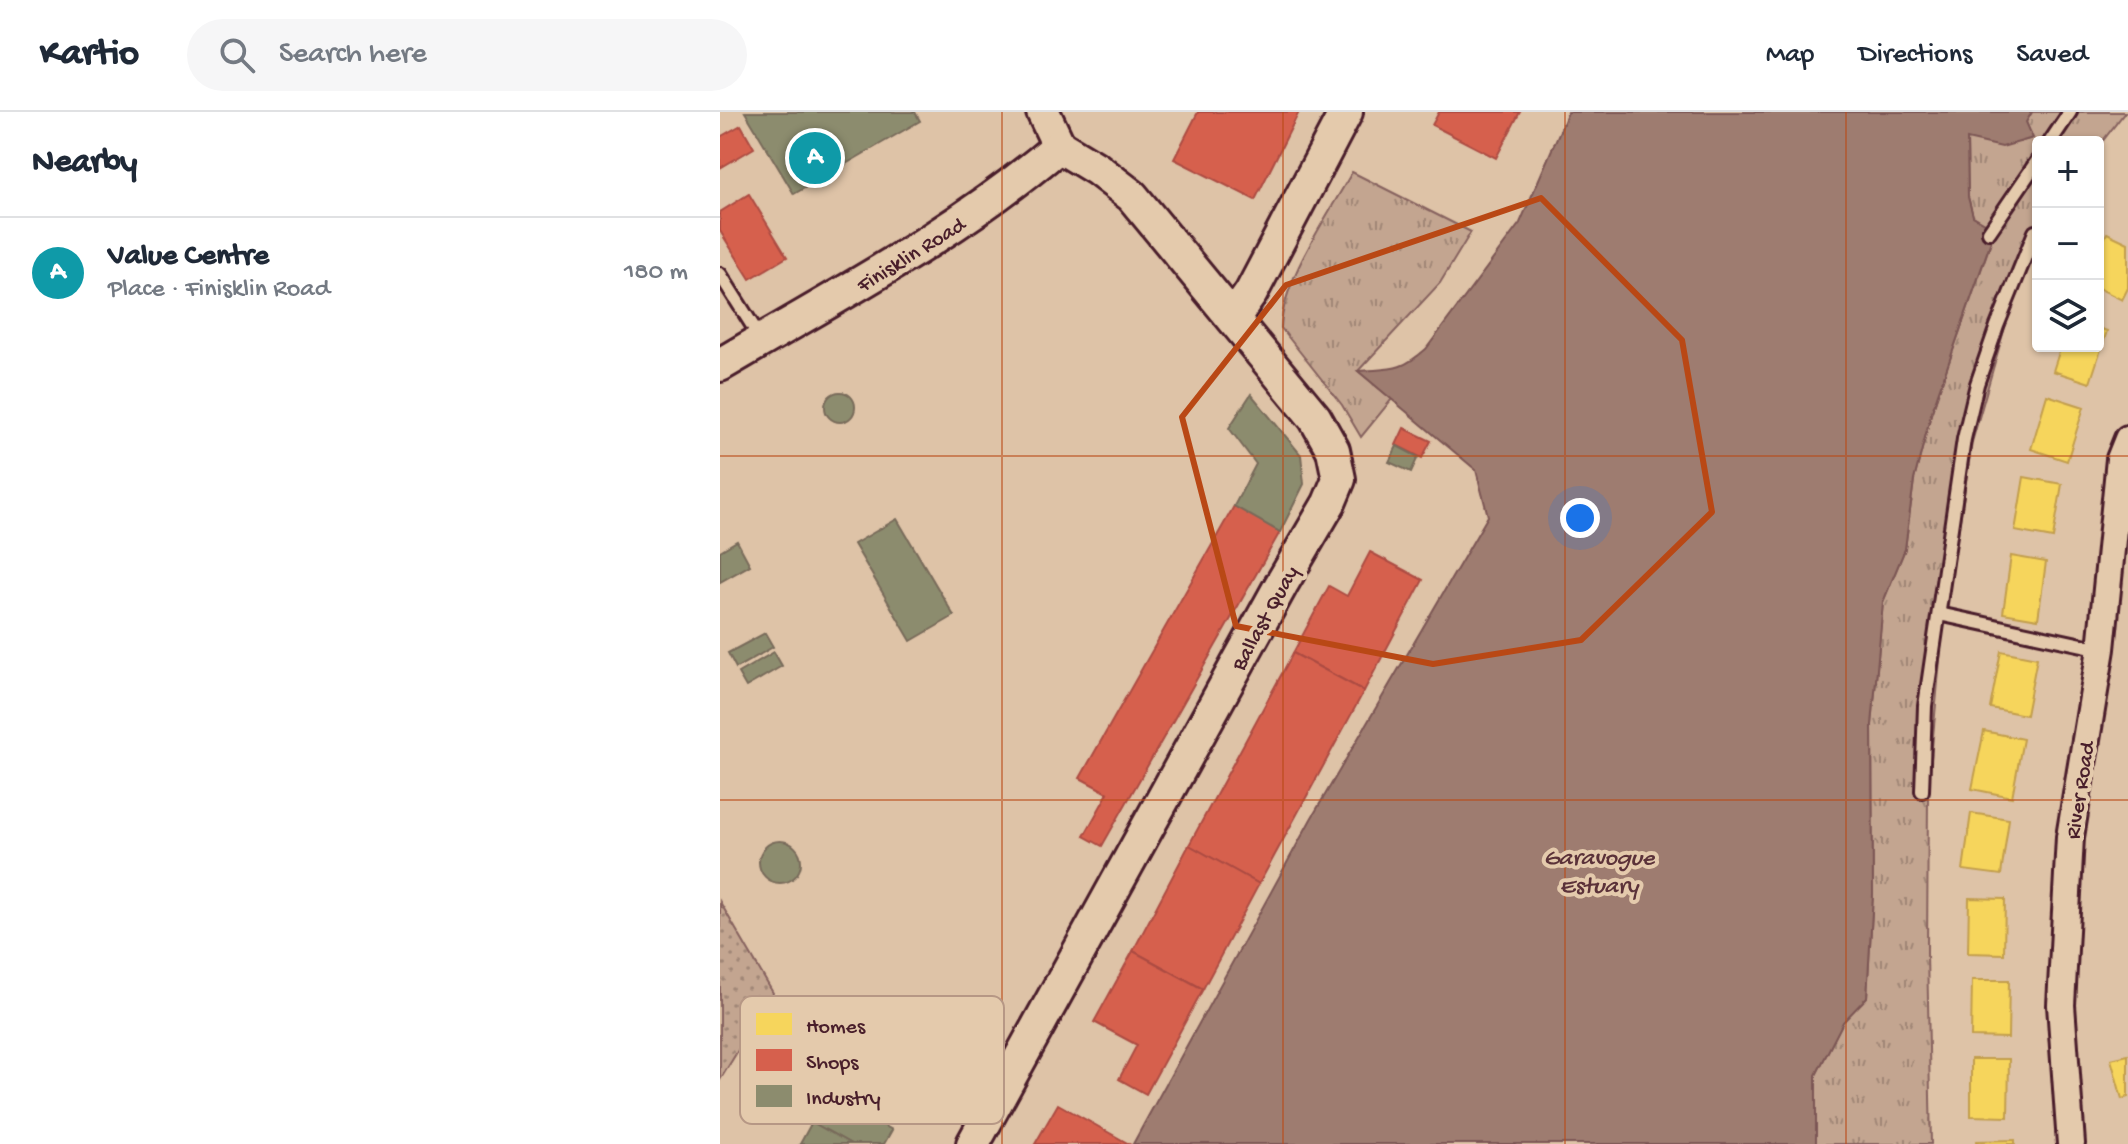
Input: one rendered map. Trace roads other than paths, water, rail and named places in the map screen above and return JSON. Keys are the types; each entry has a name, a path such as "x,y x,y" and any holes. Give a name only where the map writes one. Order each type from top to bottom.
{"street":[{"path":"1043,112 1059,146"},
{"path":"1234,317 1251,293 1346,112"},
{"name":"Ballast Quay","path":"1004,1088 1287,573 1329,503 1339,479 1333,450 1315,418 1234,317 1132,196 1097,169 1059,146"},
{"name":"Finisklin Road","path":"720,365 966,218 1023,177 1059,146"},
{"name":"River Road","path":"2071,1144 2061,1005 2070,837 2101,649 2120,459 2128,439"},
{"name":"Ballast Quay","path":"973,1144 984,1124"}],"lane":[{"path":"2054,136 2070,112"},
{"path":"1989,232 2032,169"},
{"path":"1922,791 1925,706 1964,439 1977,384 2032,239"},
{"path":"720,274 762,341"},
{"path":"1939,614 2101,649"}],"water":[{"name":"Garavogue Estuary","path":"1568,112 2032,112 2026,122 2032,138 2002,147 1967,139 1968,197 1973,216 1995,229 1931,414 1914,480 1905,549 1883,602 1872,725 1873,894 1867,997 1843,1022 1816,1075 1816,1144 1133,1144 1311,819 1488,516 1476,470 1358,371 1401,366 1426,349 1520,223"}],"place":[{"name":"Value Centre","path":"815,158"}]}
